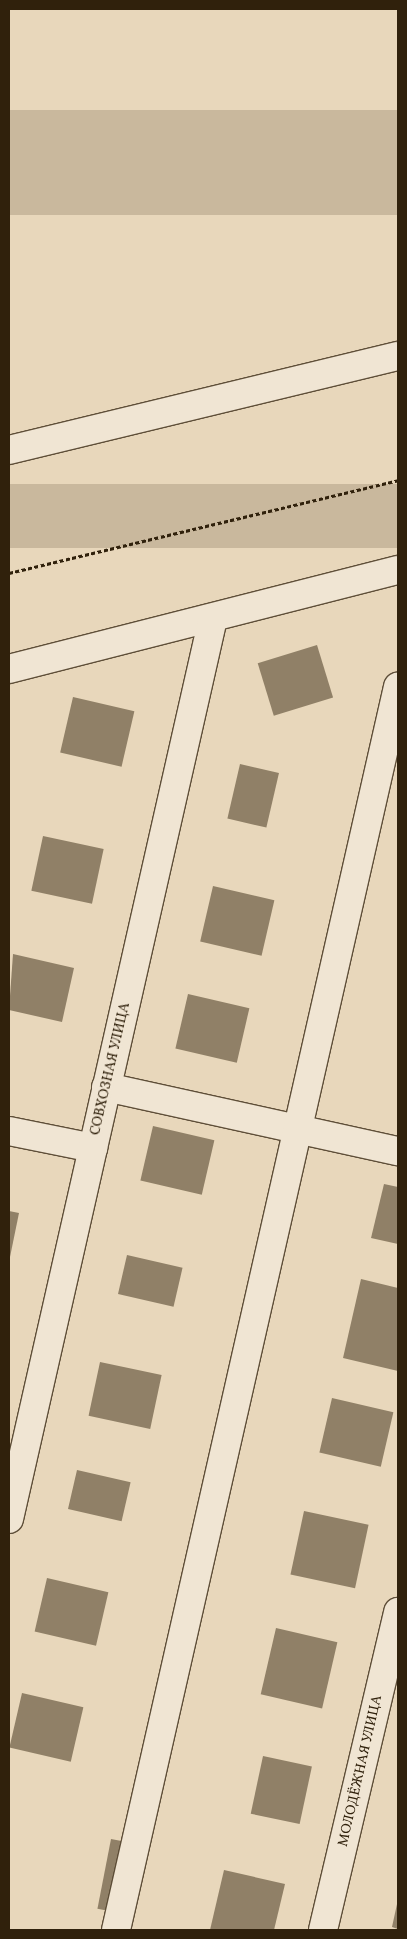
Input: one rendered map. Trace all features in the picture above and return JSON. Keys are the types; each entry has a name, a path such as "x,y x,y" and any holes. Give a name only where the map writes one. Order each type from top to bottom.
{"street":[{"path":"9,450 398,356"},
{"path":"9,669 398,570"},
{"name":"СОВХОЗНАЯ УЛИЦА","path":"9,1519 213,618"},
{"path":"116,1930 398,687"},
{"path":"106,1088 398,1151"},
{"path":"9,1131 94,1148"},
{"name":"МОЛОДЁЖНАЯ УЛИЦА","path":"323,1930 398,1612"}],"path":[{"path":"9,573 398,480"}],"shaded area":[{"path":"9,110 398,110 398,215 9,215"},
{"path":"9,484 398,484 398,548 9,548"}],"building":[{"path":"317,645 333,698 274,716 258,663"},
{"path":"73,697 134,711 122,767 60,753"},
{"path":"240,764 279,773 266,828 227,819"},
{"path":"43,836 104,849 92,904 31,891"},
{"path":"213,886 274,900 262,956 200,942"},
{"path":"13,954 74,968 62,1022 9,1010"},
{"path":"188,994 249,1008 237,1063 175,1049"},
{"path":"153,1126 214,1140 202,1195 140,1181"},
{"path":"384,1184 398,1187 398,1244 371,1238"},
{"path":"9,1211 19,1213 10,1257 9,1257"},
{"path":"127,1255 183,1268 174,1307 118,1294"},
{"path":"361,1279 398,1288 398,1371 343,1358"},
{"path":"100,1362 162,1375 150,1429 89,1416"},
{"path":"332,1398 393,1412 381,1467 319,1453"},
{"path":"77,1470 131,1482 122,1521 68,1509"},
{"path":"304,1511 369,1525 355,1588 290,1575"},
{"path":"47,1578 108,1592 96,1646 35,1632"},
{"path":"276,1628 337,1642 322,1708 261,1694"},
{"path":"22,1693 83,1707 71,1762 9,1748"},
{"path":"263,1756 312,1766 300,1824 251,1814"},
{"path":"111,1839 131,1843 117,1913 97,1909"},
{"path":"224,1870 285,1884 274,1930 210,1930"},
{"path":"398,1904 398,1929 392,1927"}]}
